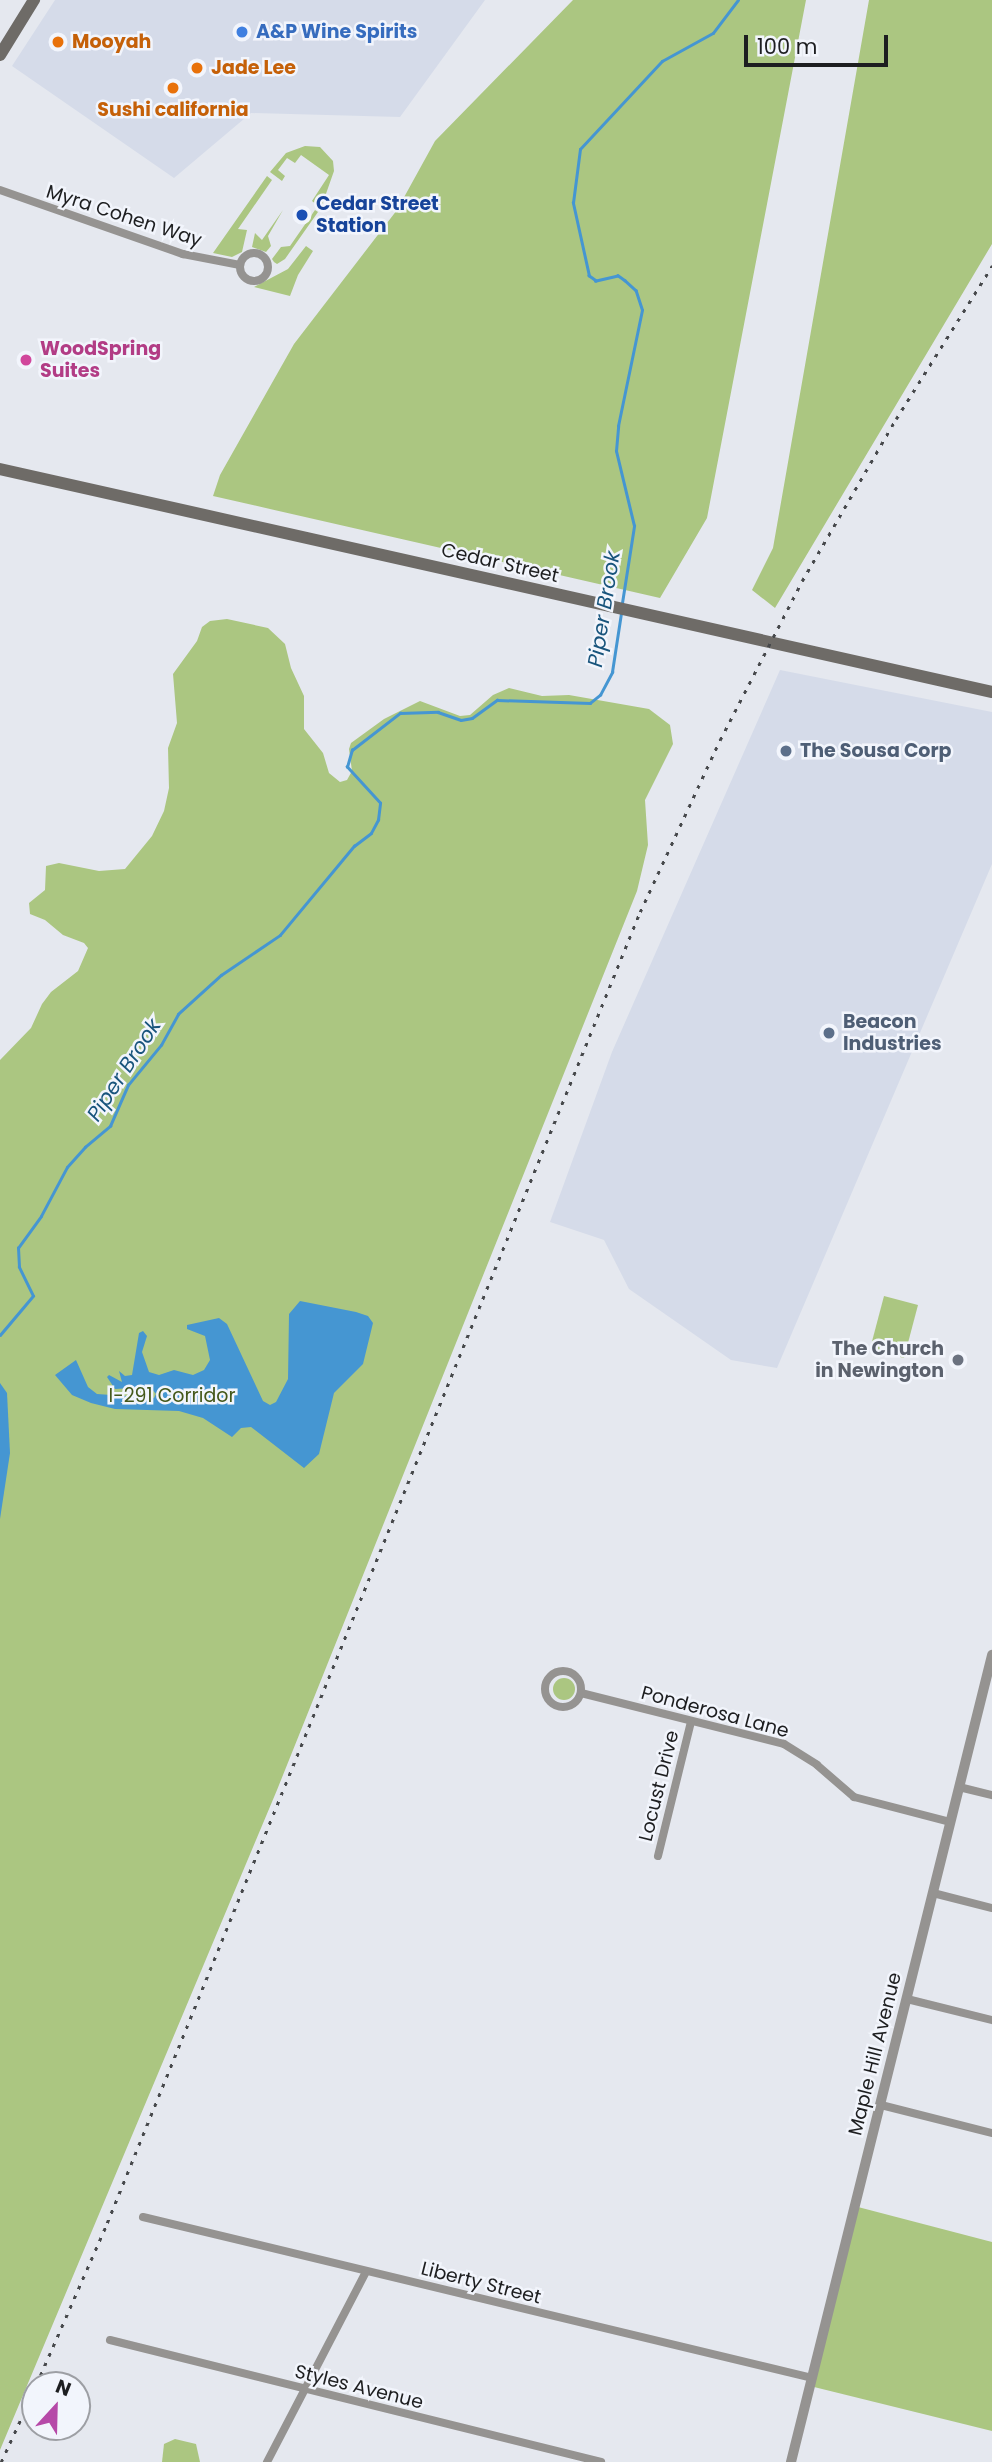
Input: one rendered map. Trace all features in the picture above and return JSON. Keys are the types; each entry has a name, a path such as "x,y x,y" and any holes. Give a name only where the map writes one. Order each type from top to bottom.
{"main road":[{"path":"0,55 34,0"},
{"name":"Cedar Street","path":"0,469 992,692"}],"street":[{"name":"Myra Cohen Way","path":"0,190 183,254 240,265"},
{"name":"Maple Hill Avenue","path":"791,2462 950,1822 989,1681 992,1655"},
{"path":"568,1671 579,1679 581,1693 573,1704 559,1706 548,1698 546,1685 554,1674 568,1671"},
{"name":"Ponderosa Lane","path":"581,1693 784,1744 800,1753 855,1797 950,1822"},
{"name":"Locust Drive","path":"658,1856 691,1722"},
{"path":"959,1787 992,1795"},
{"path":"933,1893 992,1908"},
{"path":"906,1999 992,2020"},
{"path":"881,2105 992,2133"},
{"name":"Liberty Street","path":"143,2217 812,2378"},
{"path":"267,2462 366,2272"},
{"name":"Styles Avenue","path":"110,2340 601,2462"}],"shaded area":[{"path":"55,0 485,0 400,117 251,113 174,178 12,66"},
{"path":"780,670 992,712 992,864 777,1368 731,1360 629,1289 604,1240 550,1222 612,1052"}],"green space":[{"path":"573,0 806,0 707,518 660,598 213,496 220,475 294,344 397,210 435,141"},
{"path":"869,0 992,0 992,244 775,608 752,590 773,548"},
{"path":"305,146 320,147 333,161 334,171 321,208 312,201 329,175 301,155 295,163 287,158 278,170 285,176 282,181 270,172 286,153"},
{"path":"267,176 272,180 238,229 247,230 242,252 232,257 213,253"},
{"path":"283,210 268,236 271,246 266,252 252,247 255,233 262,240"},
{"path":"315,210 318,212 285,259 277,264 274,262 272,259 281,247 290,246"},
{"path":"306,246 313,251 298,275 290,296 254,287 288,269"},
{"name":"I-291 Corridor","path":"227,619 268,628 285,644 291,668 304,696 304,729 323,753 329,773 340,782 347,780 352,771 349,749 351,743 384,719 420,701 460,716 470,715 493,695 509,688 542,696 569,695 649,709 670,725 673,744 645,800 648,845 637,891 277,1790 33,2371 21,2371 21,2400 0,2450 0,1060 31,1028 51,992 78,971 88,948 84,943 63,935 45,920 30,914 29,903 45,890 46,866 59,863 99,871 125,869 152,836 164,811 169,788 168,748 177,723 173,674 197,641 202,627 210,621"},
{"path":"884,1296 918,1305 904,1358 870,1349"},
{"path":"564,1678 572,1681 575,1689 572,1697 564,1700 556,1697 553,1689 556,1681"},
{"path":"858,2207 992,2242 992,2431 810,2386"},
{"path":"175,2439 196,2444 200,2462 162,2462 164,2444"}],"water":[{"path":"300,1301 356,1312 368,1316 373,1323 363,1364 334,1393 319,1454 304,1468 251,1427 241,1428 232,1437 203,1418 179,1411 115,1409 91,1403 72,1395 55,1375 76,1360 88,1387 97,1394 154,1398 156,1394 150,1387 115,1389 107,1377 109,1375 122,1382 119,1371 125,1376 132,1375 139,1333 143,1331 147,1336 142,1352 149,1372 159,1375 174,1370 193,1375 204,1370 210,1360 205,1336 187,1329 187,1325 219,1318 227,1324 263,1401 270,1405 276,1402 288,1379 289,1314"},
{"path":"0,1383 7,1393 10,1453 0,1519"}],"waterway":[{"name":"Piper Brook","path":"622,603 634,526 616,451 618,426 642,310 636,291 618,276 596,281 589,276 573,203 580,149 662,61 713,33 738,0"},
{"name":"Piper Brook","path":"0,1335 33,1296 19,1267 18,1248 41,1216 67,1167 110,1126 128,1085 161,1045 178,1014 221,975 280,935 354,846 371,833 378,820 380,803 347,767 352,750 400,713 438,712 461,720 472,718 497,700 590,703 600,695 612,672 621,613"}],"railway":[{"path":"42,2371 107,2223 640,912 720,740 802,581 896,419 992,266"},
{"path":"1,2462 21,2418"}],"place":[{"name":"A&P Wine Spirits","path":"242,32"},
{"name":"Mooyah","path":"58,42"},
{"name":"Jade Lee","path":"197,68"},
{"name":"Sushi california","path":"173,88"},
{"name":"Cedar Street Station","path":"302,215"},
{"name":"WoodSpring Suites","path":"26,360"},
{"name":"The Sousa Corp","path":"786,751"},
{"name":"Beacon Industries","path":"829,1033"},
{"name":"The Church in Newington","path":"958,1360"}]}
